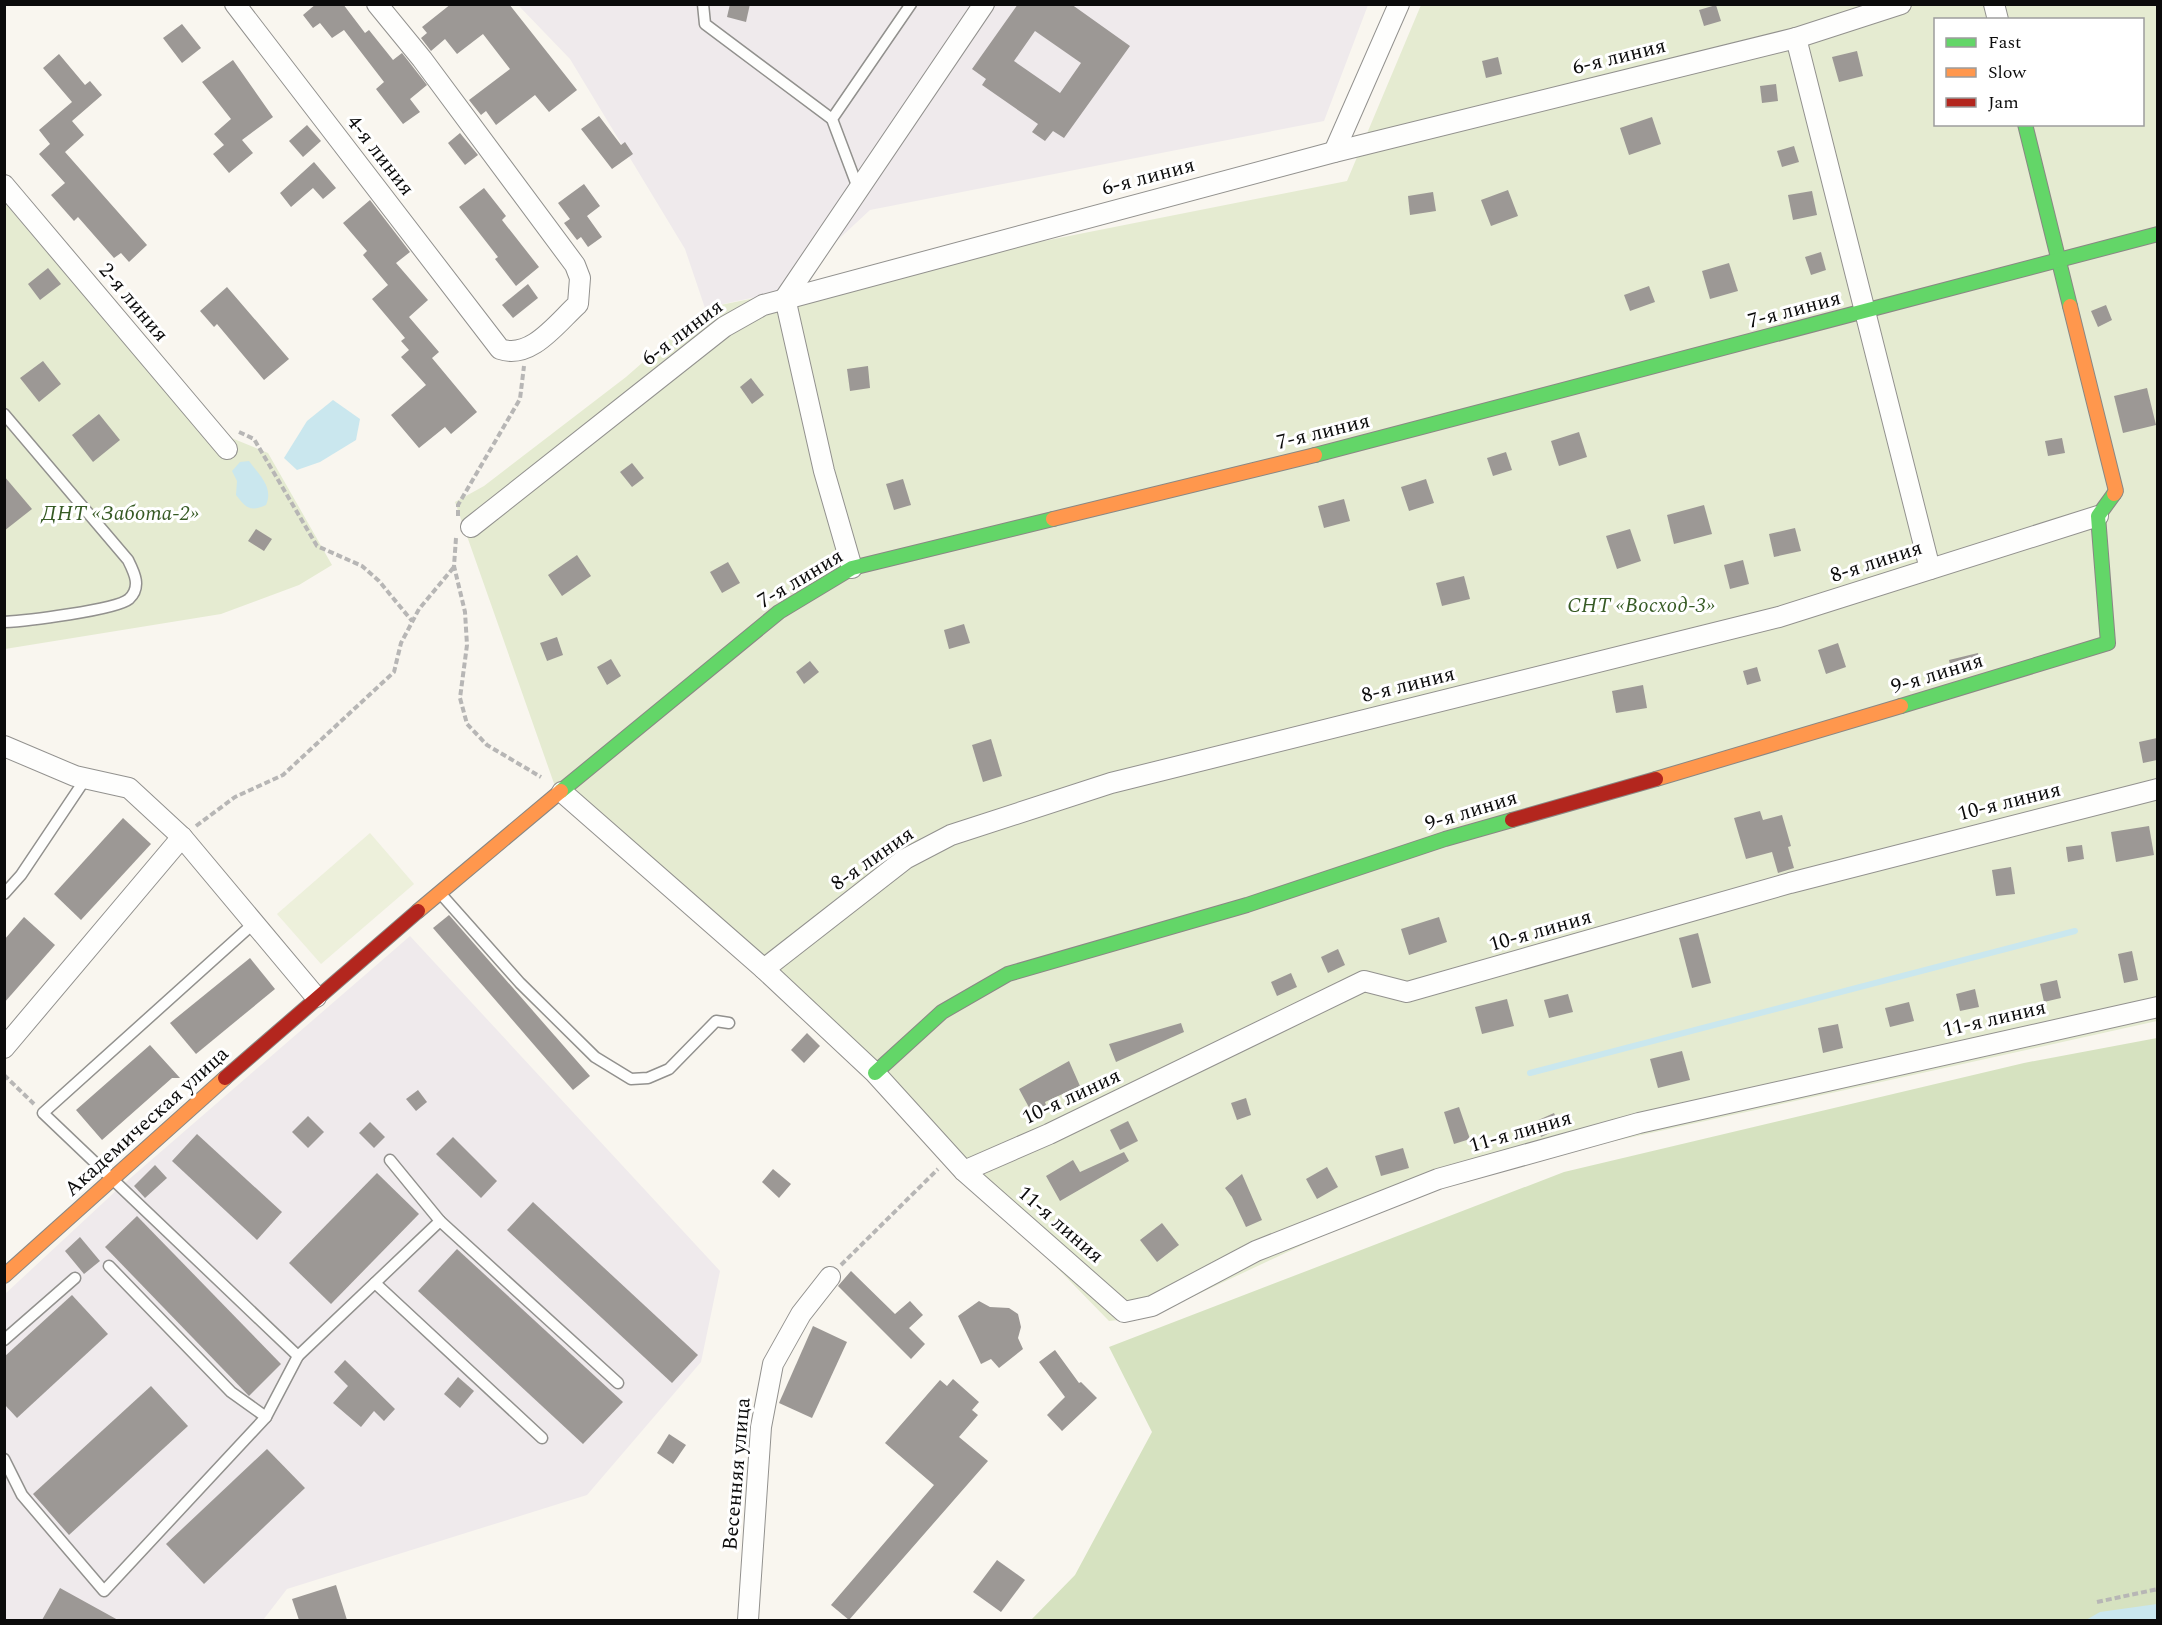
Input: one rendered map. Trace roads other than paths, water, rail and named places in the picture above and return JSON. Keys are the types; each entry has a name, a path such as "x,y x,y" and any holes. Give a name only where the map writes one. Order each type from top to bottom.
{"street":[{"name":"4-я линия","path":"235,4 500,350 511,353 526,351 578,304 580,278 575,265 422,59 377,4"},
{"path":"852,568 824,471 785,298 984,4"},
{"path":"1334,152 1399,4"},
{"name":"6-я линия","path":"462,530 724,327 763,305 1334,152 1796,38 1901,4"},
{"path":"1796,38 1930,569"},
{"path":"2026,126 2116,491 2098,516"},
{"name":"2-я линия","path":"4,185 231,440"},
{"name":"7-я линия","path":"440,892 557,796 654,712 779,612 852,568 1333,451 2157,234"},
{"name":"8-я линия","path":"764,969 905,859 951,835 1111,783 1779,617 2098,516"},
{"name":"9-я линия","path":"875,1073 942,1012 1008,974 1246,905 1445,839 1766,747 2108,644 2098,516"},
{"path":"4,746 86,778 129,788 182,837 316,997"},
{"name":"10-я линия","path":"964,1171 1049,1134 1364,981 1407,992 1790,883 2157,789"},
{"path":"557,796 764,969 875,1073 964,1171"},
{"path":"4,1048 182,837"},
{"name":"Академическая улица","path":"4,1276 316,997 440,892"},
{"name":"11-я линия","path":"964,1171 1124,1312 1152,1306 1256,1251 1438,1179 1638,1123 2157,1007"},
{"name":"Весенняя улица","path":"748,1620 761,1427 773,1364 801,1314 830,1277"}],"lane":[{"path":"703,4 705,24 832,119 858,188"},
{"path":"832,119 911,4"},
{"path":"4,414 128,560 136,578 135,589 129,599 111,607 4,622"},
{"path":"4,894 21,875 86,778"},
{"path":"440,892 528,992 595,1057 631,1079 648,1078 669,1068 716,1021 729,1023"},
{"path":"254,923 43,1113 298,1356"},
{"path":"390,1160 440,1221 618,1383"},
{"path":"4,1459 22,1495 104,1591 266,1418 298,1356 440,1221"},
{"path":"109,1266 231,1392 266,1418"},
{"path":"4,1340 75,1278"},
{"path":"375,1283 542,1438"}],"water":[{"path":"333,400 360,419 356,440 320,462 297,470 284,458 307,421"},
{"path":"249,461 264,481 268,493 266,505 256,508 249,508 236,495 237,481 232,471 240,462"},
{"path":"2157,1604 2157,1620 2086,1620 2100,1612"}],"waterway":[{"path":"1530,1073 2075,931"}],"park label":[{"name":"ДНТ «Забота-2»","path":"120,513"},
{"name":"СНТ «Восход-3»","path":"1641,605"}]}
